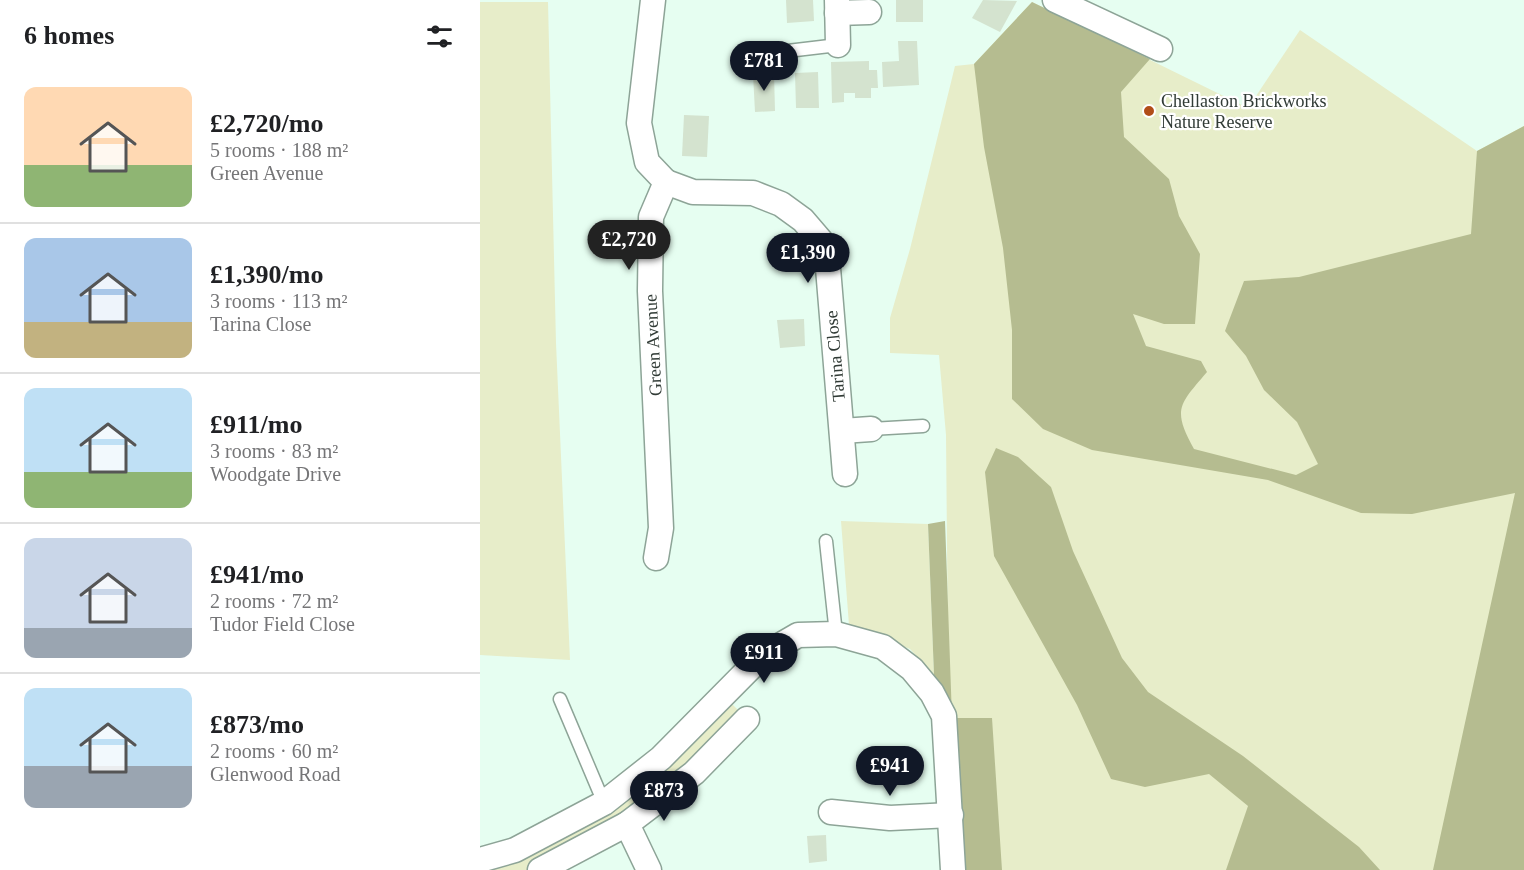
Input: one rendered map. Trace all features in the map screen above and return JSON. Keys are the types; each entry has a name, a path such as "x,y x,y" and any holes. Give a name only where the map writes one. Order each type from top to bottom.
{"street":[{"path":"654,0 639,123 647,162 666,182"},
{"path":"1054,0 1160,50"},
{"path":"838,45 837,7 869,12"},
{"name":"Tarina Close","path":"666,182 693,192 753,192 781,204 803,220 822,241 828,268 845,474"},
{"name":"Green Avenue","path":"656,558 661,528 650,291 651,217 666,182"},
{"path":"843,431 871,429"},
{"path":"480,861 515,850 604,803 661,758 762,656 798,635 836,634 883,647 912,669 932,693 944,716 953,870"},
{"path":"540,870 627,824 694,772 747,719"},
{"path":"831,812 890,818 951,815"},
{"path":"627,824 649,870"}],"lane":[{"path":"780,52 838,45"},
{"path":"871,429 923,426"},
{"path":"826,541 836,634"},
{"path":"560,699 604,803"}],"green space":[{"path":"480,2 548,2 556,343 570,660 480,655"},
{"path":"1032,2 1248,108 1300,30 1477,151 1524,126 1524,870 962,870 948,653 946,435 939,355 890,353 890,318 910,249 955,66 974,64"},
{"path":"1032,2 1150,59 1121,92 1124,137 1169,179 1179,216 1200,254 1195,324 1164,324 1133,314 1146,346 1201,361 1207,372 1190,392 1182,408 1183,425 1194,449 1296,475 1318,464 1297,422 1264,390 1246,356 1225,331 1244,281 1299,277 1471,234 1477,151 1524,126 1524,870 1433,870 1515,493 1412,514 1361,513 1268,480 1092,450 1043,429 1012,399 1012,330 1003,248 984,147 974,64"},
{"path":"996,448 1018,457 1051,487 1073,551 1122,658 1148,692 1243,756 1359,847 1380,870 1226,870 1248,806 1209,774 1145,787 1111,779 1077,705 994,556 985,472"},
{"path":"841,521 928,524 934,675 910,649 849,625"},
{"path":"945,521 952,718 992,718 1002,870 963,870 943,692 934,675 928,524"},
{"path":"723,695 747,719 694,773 540,870 480,870 604,803"}],"building":[{"path":"786,0 813,0 814,21 787,23"},
{"path":"896,0 923,0 923,22 896,22"},
{"path":"983,0 1017,1 1000,32 972,18"},
{"path":"898,41 917,41 919,85 883,87 882,62 899,61"},
{"path":"869,61 869,70 877,70 878,88 871,88 871,98 855,98 855,93 844,93 844,102 832,103 831,62"},
{"path":"818,72 819,108 796,108 795,73"},
{"path":"774,73 775,111 755,112 753,74"},
{"path":"684,115 709,116 707,157 682,156"},
{"path":"804,319 805,346 780,348 777,320"},
{"path":"826,835 827,861 809,863 807,836"}],"place":[{"name":"Chellaston Brickworks Nature Reserve","path":"1149,111"}]}
